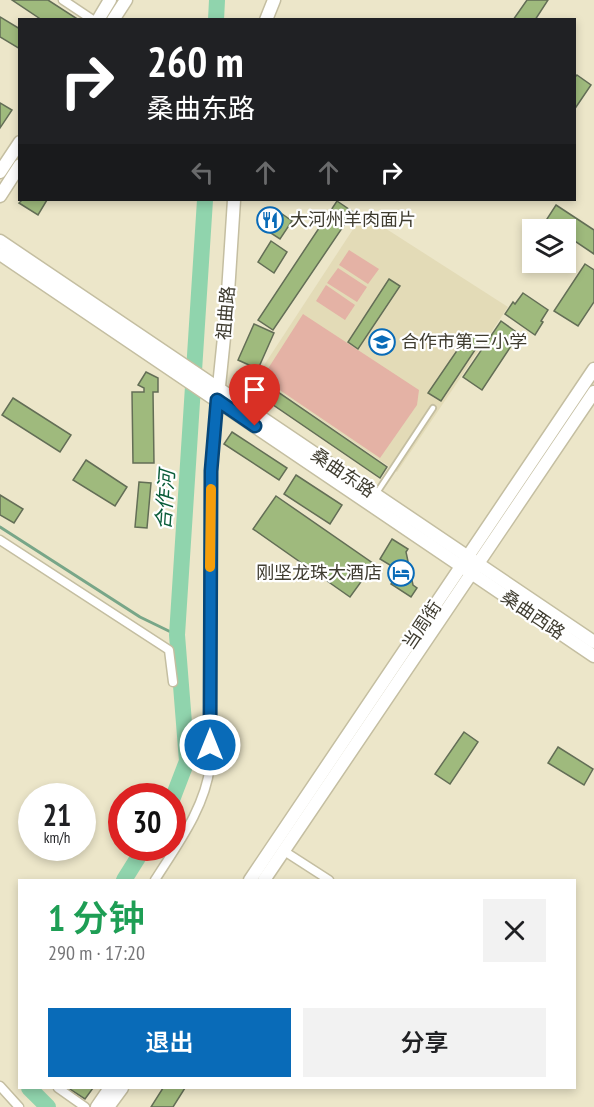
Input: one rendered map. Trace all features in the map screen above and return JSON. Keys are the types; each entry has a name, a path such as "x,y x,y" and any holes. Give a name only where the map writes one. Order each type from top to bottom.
{"main road":[{"path":"96,18 110,0"},
{"path":"114,18 126,0"},
{"path":"267,18 274,0"},
{"path":"0,172 18,145"},
{"path":"0,196 18,168"},
{"name":"祖曲路","path":"213,391 227,308 234,201"},
{"path":"0,240 172,364"},
{"path":"0,254 213,391"},
{"name":"当周街","path":"265,879 470,565 594,369"},
{"name":"桑曲东路","path":"213,391 375,495 470,565"},
{"name":"桑曲东路","path":"213,391 470,565"},
{"name":"当周街","path":"251,879 594,392"},
{"name":"桑曲西路","path":"470,565 594,642"},
{"name":"桑曲西路","path":"470,565 594,656"},
{"path":"97,1107 109,1089"},
{"path":"108,1107 121,1089"}],"street":[{"path":"63,0 92,18"},
{"name":"祖曲路","path":"156,879 197,809 208,777 213,391"},
{"path":"0,540 169,650 173,682"},
{"path":"284,851 327,879"},
{"path":"0,1086 19,1107"},
{"path":"59,1089 85,1107"}],"lane":[{"path":"375,495 433,408"}],"shaded area":[{"name":"合作市第三小学","path":"363,214 508,307 397,472 257,376"},
{"path":"349,250 379,269 368,284 339,265"},
{"path":"338,268 367,287 357,302 327,283"},
{"path":"326,285 355,305 345,320 316,301"},
{"path":"303,314 419,390 417,405 380,458 262,378"}],"building":[{"path":"12,0 48,0 76,18 39,18"},
{"path":"527,0 548,0 536,18 514,18"},
{"path":"0,17 18,28 18,48 0,37"},
{"path":"576,76 591,85 576,107"},
{"path":"0,103 12,110 0,128"},
{"path":"21,201 46,201 38,215 19,203"},
{"path":"337,201 353,212 273,330 258,320"},
{"path":"556,205 594,230 594,254 576,242 576,219 547,219"},
{"path":"275,209 292,221 280,239 263,228"},
{"path":"271,241 287,252 274,273 258,262"},
{"path":"585,264 594,270 594,302 578,326 554,311"},
{"path":"389,279 400,286 358,349 348,342"},
{"path":"523,293 548,310 535,335 505,314"},
{"path":"501,321 519,334 482,390 463,377"},
{"path":"254,324 274,333 258,369 238,360"},
{"path":"469,333 481,341 441,401 428,393"},
{"path":"246,370 387,467 380,478 238,381"},
{"path":"146,372 158,378 158,392 153,392 154,463 133,463 132,392 144,392 144,388 138,385"},
{"path":"13,398 71,435 60,452 2,415"},
{"path":"232,432 287,468 279,480 224,444"},
{"path":"86,460 127,487 115,506 73,480"},
{"path":"296,475 342,505 330,524 284,494"},
{"path":"139,482 151,483 147,528 135,527"},
{"path":"0,495 23,509 14,523 0,515"},
{"path":"276,496 374,564 350,597 253,529"},
{"name":"刚坚龙珠大酒店","path":"392,539 408,549 406,552 413,585 417,588 411,597 391,584 393,580 390,565 380,559"},
{"path":"464,732 478,742 450,784 435,774"},
{"path":"558,747 593,769 584,785 548,763"},
{"path":"70,1089 92,1089 85,1099"},
{"path":"162,1089 184,1089 173,1107 151,1107"}],"waterway":[{"name":"合作河","path":"216,18 217,0"},
{"name":"合作河","path":"179,783 187,761 177,635 205,201"},
{"path":"0,527 140,617 177,635"},
{"name":"合作河","path":"125,879 136,861"},
{"name":"合作河","path":"30,1089 48,1107"}],"slow traffic":[{"path":"210,567 211,489"}],"place":[{"name":"大河州羊肉面片","path":"270,220"},
{"name":"合作市第三小学","path":"382,342"},
{"name":"刚坚龙珠大酒店","path":"401,573"}],"route":[{"path":"210,745 211,471 217,400 255,426"}]}
